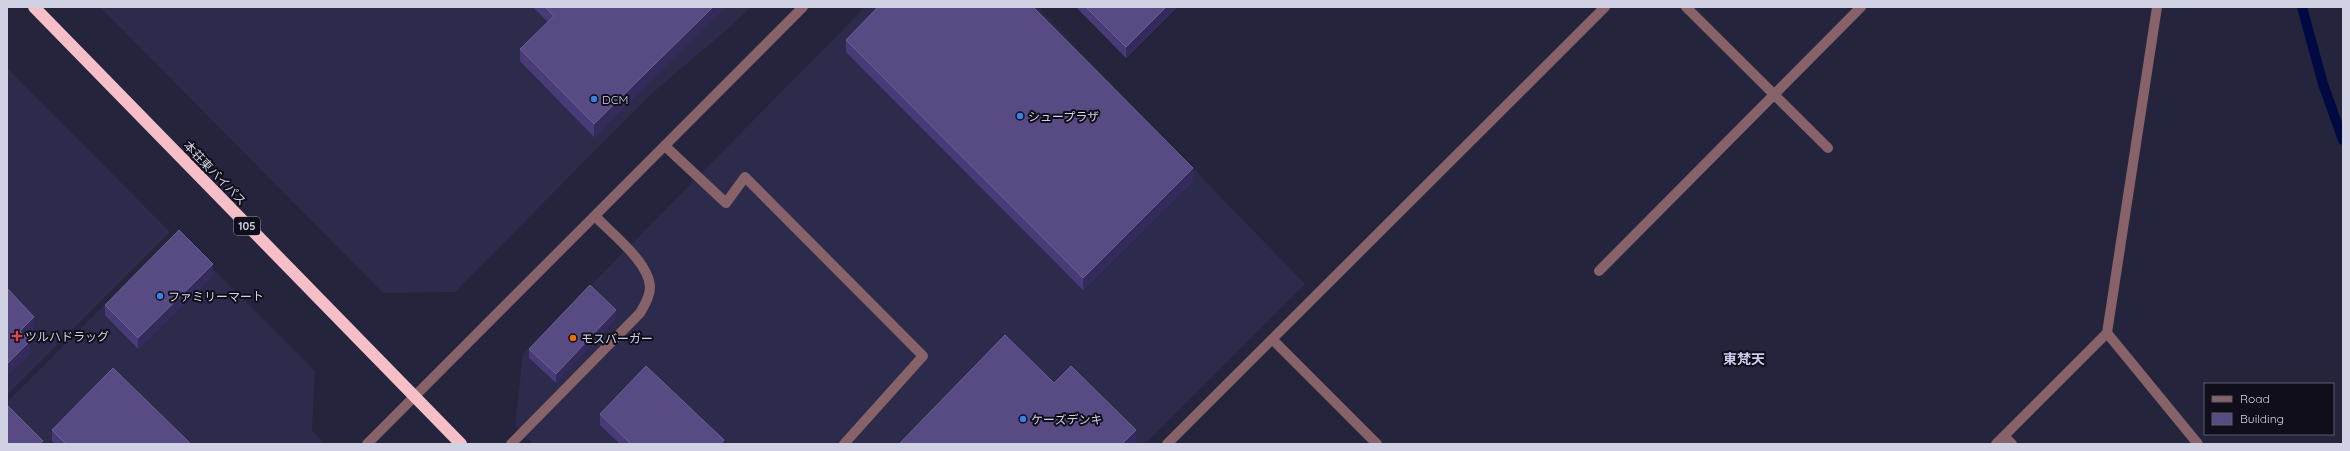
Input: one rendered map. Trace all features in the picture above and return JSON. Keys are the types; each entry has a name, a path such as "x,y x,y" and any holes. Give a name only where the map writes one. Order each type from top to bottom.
{"highway":[{"name":"本荘東バイパス","path":"34,7 461,444"}],"street":[{"path":"366,444 803,7"},
{"path":"1167,444 1273,340 1604,7"},
{"path":"1686,7 1828,148"},
{"path":"1599,271 1861,7"},
{"path":"1996,444 2107,333 2157,7"},
{"path":"665,146 726,203 745,178 923,356 844,444"},
{"path":"511,444 640,313 648,300 650,286 646,273 638,260 595,216"},
{"path":"2107,333 2198,444"},
{"path":"1273,340 1377,444"},
{"path":"2004,436 2012,444"}],"shaded area":[{"path":"100,7 751,7 729,28 650,95 455,292 383,293"},
{"path":"865,7 1037,7 1305,284 1145,444 533,444 515,426 523,354"},
{"path":"7,68 170,232 7,395"},
{"path":"177,233 315,371 312,431 324,443 39,444 7,411 7,402"}],"building":[{"name":"DCM","path":"545,7 713,7 594,124 520,49 554,16"},
{"name":"シュープラザ","path":"878,7 1033,7 1193,168 1083,278 846,40"},
{"path":"1086,7 1166,7 1126,47"},
{"path":"179,230 213,264 138,338 105,305"},
{"name":"モスバーガー","path":"590,285 616,310 556,374 529,349"},
{"name":"ツルハドラッグ","path":"7,288 34,317 20,331 30,341 7,364"},
{"name":"ケーズデンキ","path":"1005,335 1054,383 1071,366 1136,430 1122,444 899,444"},
{"path":"646,366 724,440 721,444 631,444 600,414"},
{"path":"113,368 191,444 66,444 52,430"},
{"path":"7,405 43,441 39,444 7,444"}],"waterway":[{"path":"2302,7 2323,84 2343,140"}],"place":[{"name":"DCM","path":"594,99"},
{"name":"シュープラザ","path":"1020,116"},
{"name":"ファミリーマート","path":"160,296"},
{"name":"ツルハドラッグ","path":"17,336"},
{"name":"モスバーガー","path":"573,338"},
{"name":"ケーズデンキ","path":"1023,419"}],"district":[{"name":"東梵天","path":"1744,359"}]}
